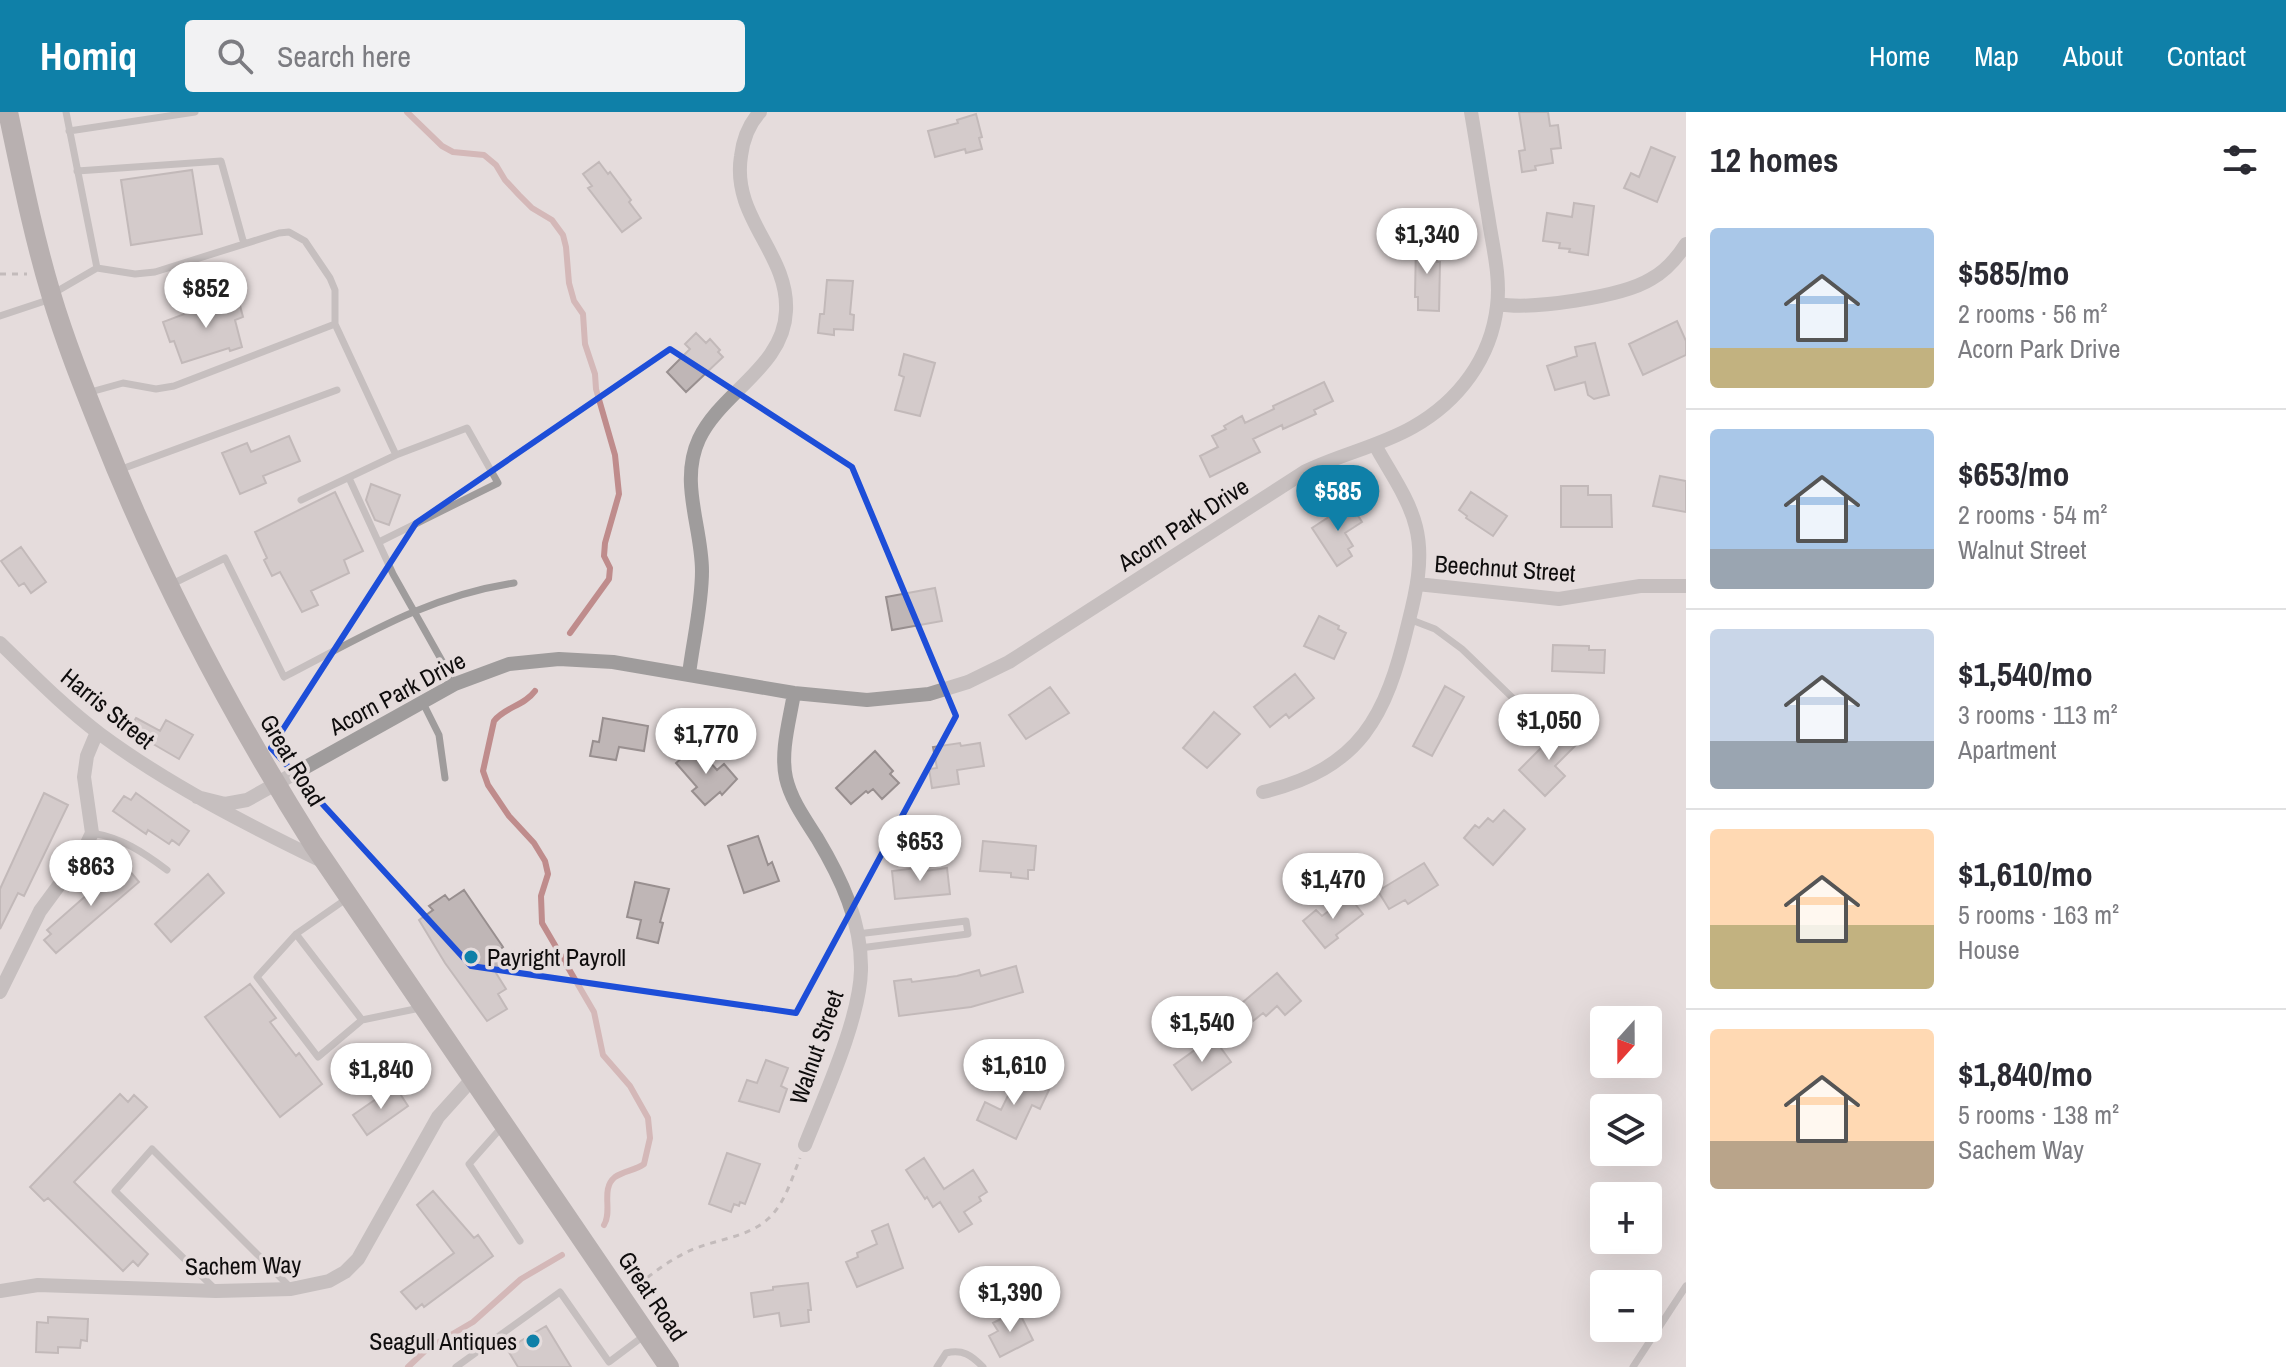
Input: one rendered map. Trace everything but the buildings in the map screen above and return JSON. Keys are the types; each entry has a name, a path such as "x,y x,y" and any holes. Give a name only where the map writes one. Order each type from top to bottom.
{"main road":[{"name":"Great Road","path":"8,112 29,217 52,296 86,393 168,586 225,696 277,786 328,864 669,1367"}],"street":[{"path":"689,674 702,572 690,476 692,459 706,427 776,347 787,310 785,289 778,269 755,227 740,188 741,152 747,133 760,112"},
{"name":"Acorn Park Drive","path":"277,786 422,701 455,684 509,664 559,659 613,662 794,693 867,700 929,694 990,673 1306,471 1417,425 1452,399 1465,385 1484,353 1498,304 1496,265 1471,112"},
{"path":"1498,304 1525,307 1625,290 1665,270 1686,244"},
{"path":"1263,792 1305,780 1343,756 1370,729 1393,681 1417,584 1419,562 1416,525 1375,445"},
{"name":"Beechnut Street","path":"1417,584 1559,599 1640,586 1686,586"},
{"name":"Harris Street","path":"0,643 97,732 147,767 197,797 328,864"},
{"name":"Walnut Street","path":"794,693 784,761 786,777 797,806 848,896 861,967 857,1003 805,1145"},
{"path":"0,992 40,911 82,854 92,833 84,777 87,756 97,732"},
{"name":"Harris Street","path":"197,797 225,804 237,803 277,786"},
{"name":"Sachem Way","path":"0,1291 48,1285 216,1291 291,1289 329,1281 345,1272 358,1259 438,1117 474,1077"}],"lane":[{"path":"66,112 97,268"},
{"path":"69,131 195,112"},
{"path":"77,171 221,161 244,244"},
{"path":"0,316 52,296 97,268 135,274 155,272 289,232 305,241 322,262 335,290 335,324 396,455"},
{"path":"86,393 123,383 156,389 174,386 335,324"},
{"path":"117,471 337,390"},
{"path":"301,500 396,455 467,428 498,483 379,542"},
{"path":"349,478 379,542 455,684"},
{"path":"168,586 225,558 284,677 414,610 469,590 514,583"},
{"path":"1409,619 1435,629 1462,649 1547,731"},
{"path":"422,701 439,735 445,778"},
{"path":"92,833 123,841 167,870"},
{"path":"350,897 296,934 257,977 318,1057 362,1020 426,1006"},
{"path":"966,921 968,934 858,941 966,921"},
{"path":"296,934 362,1020"},
{"path":"506,1124 469,1164 520,1241"},
{"path":"216,1291 115,1191 152,1149 291,1289"},
{"path":"1633,1367 1686,1286"},
{"path":"456,1367 560,1292 610,1365 647,1334"},
{"path":"937,1367 946,1353 959,1350 968,1353 983,1367"}],"path":[{"path":"0,274 27,274"},
{"path":"623,1298 659,1268 691,1250 743,1233 769,1219 786,1194 805,1145"}],"highlighted area":[{"path":"670,349 852,467 956,716 796,1013 471,966 271,748 416,523"}],"waterway":[{"path":"407,112 442,146 453,152 484,155 496,165 519,195 532,208 552,220 563,235 569,283 574,301 583,314 585,344 615,455 619,494 605,543 604,556 610,568 609,579 570,633"},
{"path":"535,691 494,721 483,771 488,785 509,816 534,843 545,861 548,874 541,896 542,923 594,1012 603,1055 630,1086 648,1118 650,1138 644,1164 615,1177 611,1182 604,1225"},
{"path":"408,1367 427,1349 473,1322 521,1279 562,1255"}],"place":[{"name":"Payright Payroll","path":"471,957"},
{"name":"Seagull Antiques","path":"533,1341"}]}
